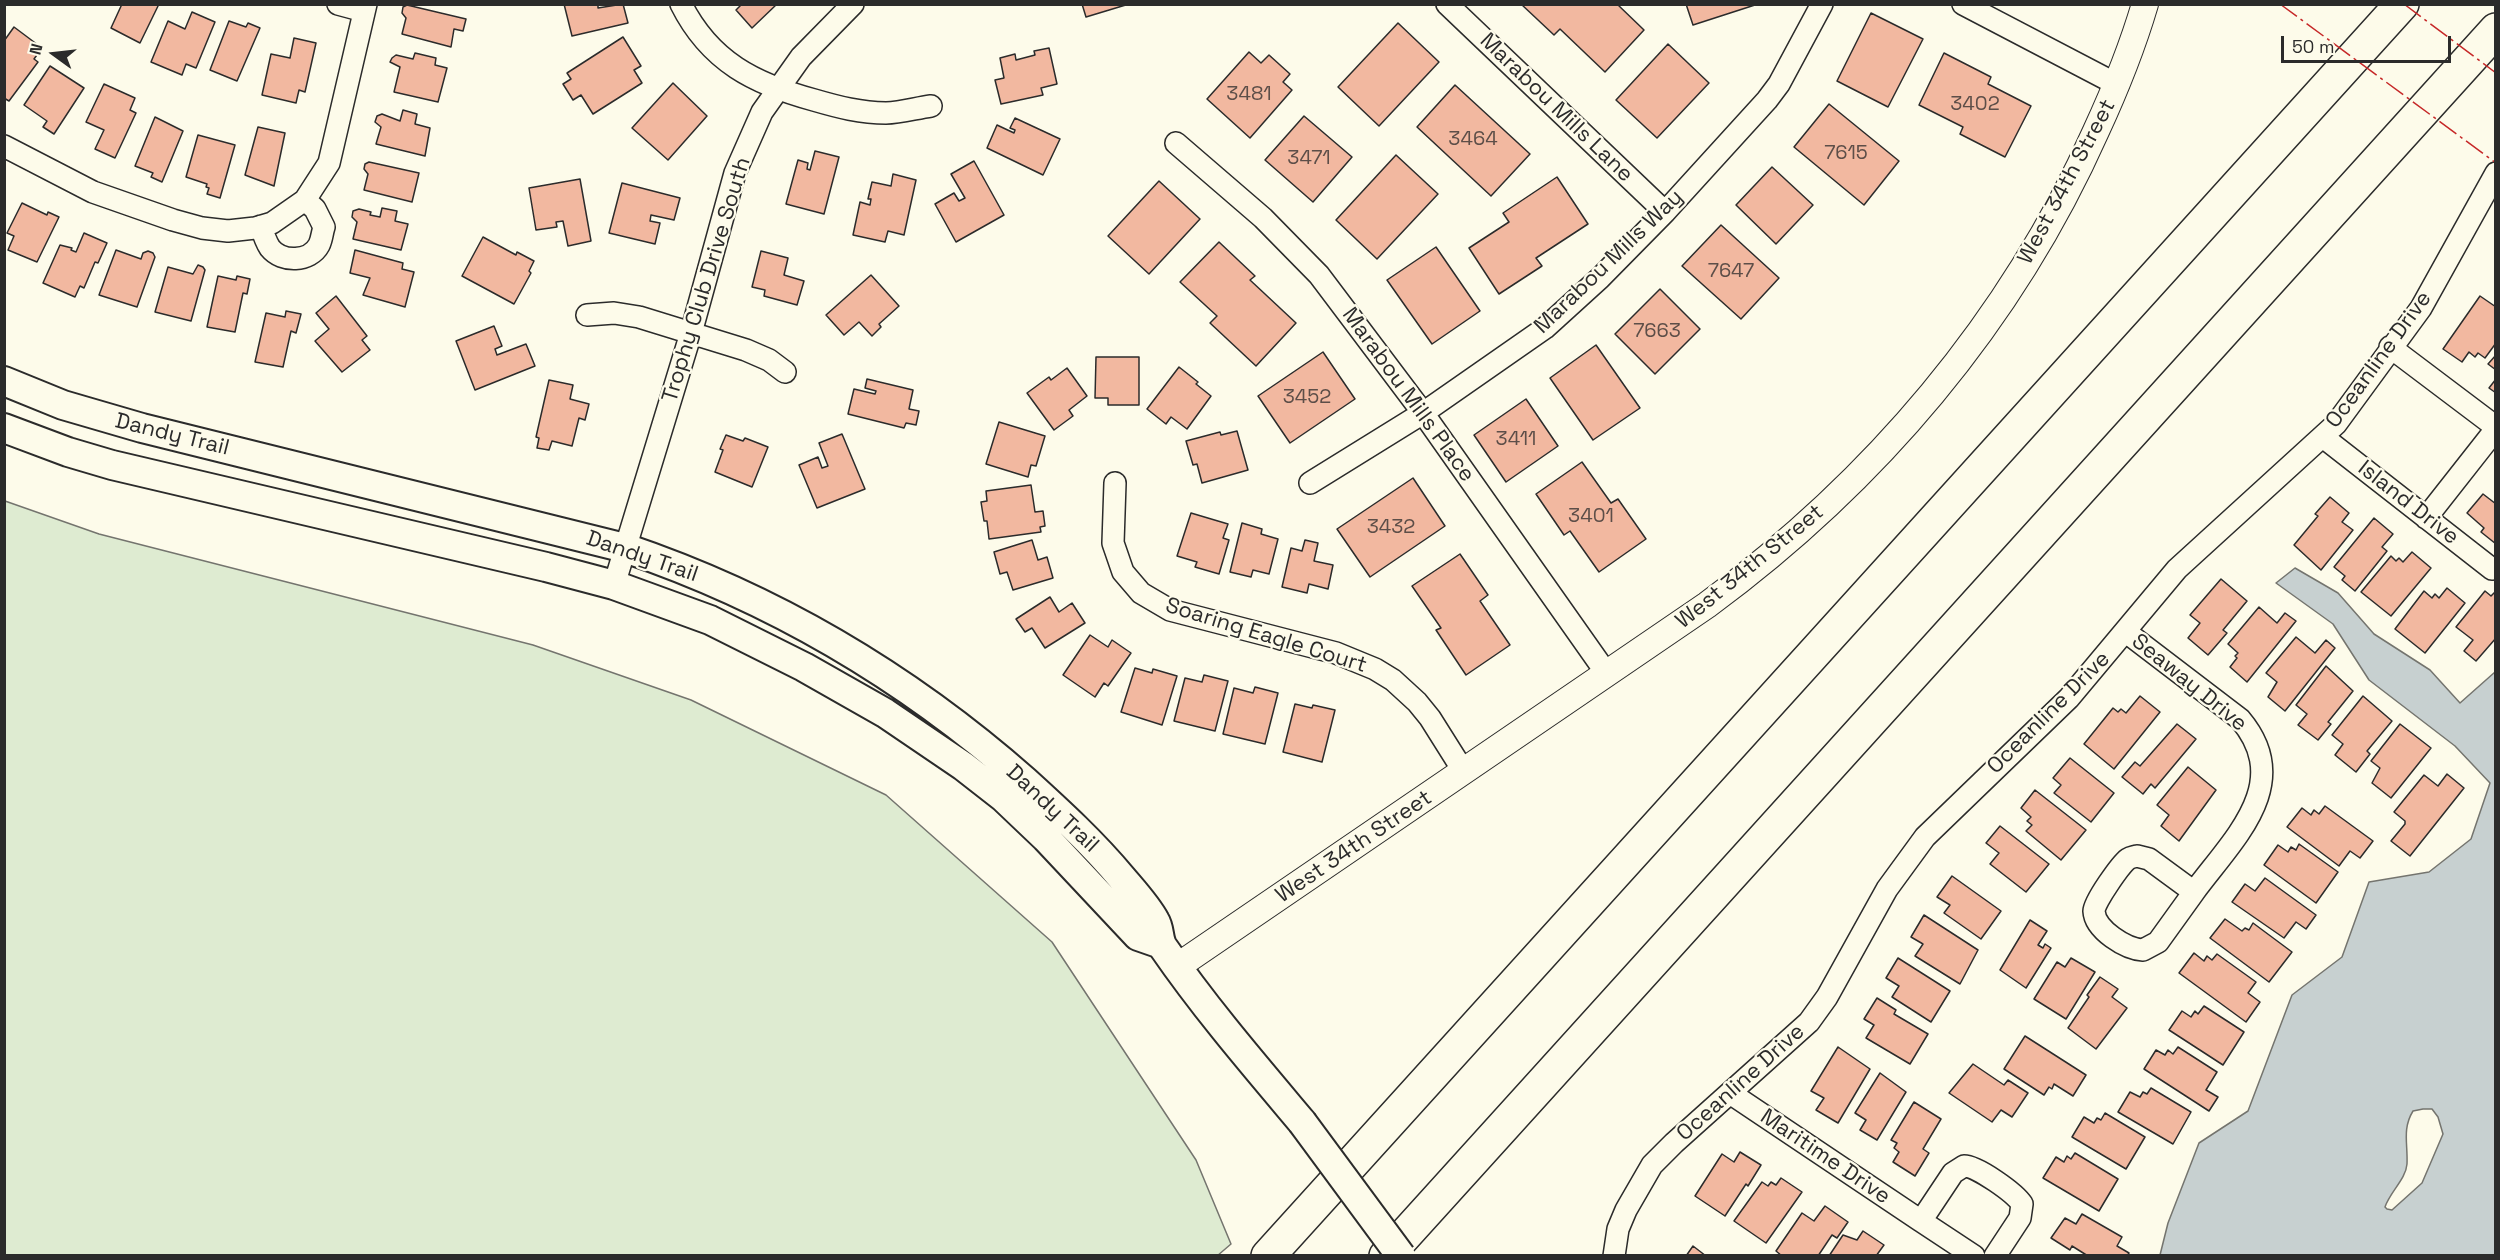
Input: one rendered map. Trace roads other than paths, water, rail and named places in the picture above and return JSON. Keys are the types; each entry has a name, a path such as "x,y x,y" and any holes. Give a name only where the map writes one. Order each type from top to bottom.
{"highway":[{"path":"1268,1256 2402,4"},
{"path":"1386,1256 2496,30"}],"main road":[{"name":"Dandy Trail","path":"4,381 63,405 142,428 625,548 676,566 780,612 870,664 947,717 993,753 1086,839 1121,876 1156,922 1169,955 1212,1013 1302,1122 1401,1256"},
{"name":"Dandy Trail","path":"4,428 68,452 112,465 614,585 710,620 804,667 885,713 963,766 1004,798 1046,838 1138,936 1169,955"}],"street":[{"path":"4,146 65,179 142,211 210,230 237,231 272,223 305,200 329,163 365,8 338,4"},
{"path":"681,4 695,27 714,50 748,76 777,90 864,112 901,112 931,106"},
{"name":"Trophy Club Drive South","path":"614,585 691,333 735,173 762,112 777,90 801,57 853,4"},
{"name":"Marabou Mills Lane","path":"1447,4 1665,212"},
{"name":"Marabou Mills Way","path":"1311,483 1423,413 1545,328 1600,278 1665,212 1773,92 1822,4"},
{"path":"1963,4 2118,85"},
{"name":"West 34th Street","path":"1169,955 1464,772 1607,675 1707,605 1778,551 1860,475 1928,400 1989,320 2038,245 2081,166 2118,85 2145,4"},
{"name":"Marabou Mills Place","path":"1176,143 1263,218 1319,275 1423,413 1607,675"},
{"name":"Oceanline Drive","path":"1614,1256 1618,1229 1626,1210 1652,1165 1809,1022 1827,997 1887,889 1925,837 2069,698 2184,561 2336,424 2390,347 2421,308 2496,173"},
{"path":"261,226 269,246 276,254 296,259 309,254 318,247 324,227 315,209 305,200"},
{"path":"587,315 603,313 629,315 755,353 785,372"},
{"path":"2390,347 2496,428 2426,518"},
{"name":"Island Drive","path":"2323,437 2492,569"},
{"name":"Soaring Eagle Court","path":"1115,483 1113,543 1123,572 1141,593 1170,610 1336,653 1375,669 1393,680 1417,702 1430,718 1464,772"},
{"name":"Seaway Drive","path":"2126,632 2240,719 2253,736 2261,757 2261,790 2254,810 2194,892 2157,942 2143,950 2128,946 2099,925 2094,911 2100,897 2128,859 2137,856 2149,859 2194,892"},
{"name":"Maritime Drive","path":"1730,1093 1974,1256"},
{"path":"1921,1221 1953,1173 1964,1166 1971,1166 2017,1197 2022,1204 2020,1218 1995,1256"}]}
